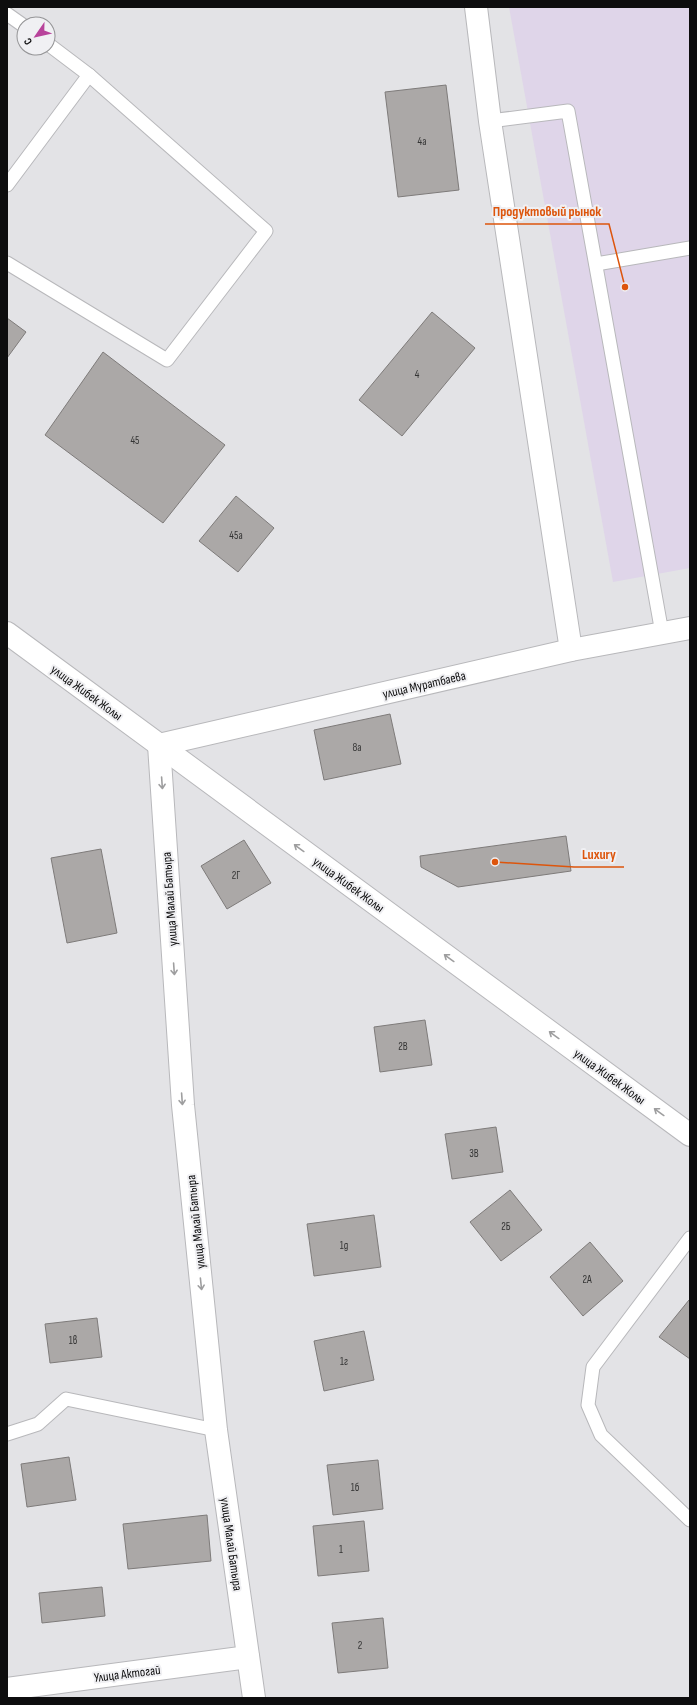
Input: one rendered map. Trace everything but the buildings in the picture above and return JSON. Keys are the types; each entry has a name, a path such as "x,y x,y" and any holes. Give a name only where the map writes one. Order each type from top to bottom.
{"street":[{"path":"476,7 490,121 571,650"},
{"name":"улица Муратбаева","path":"159,744 571,650 690,628"},
{"name":"улица Жибек Жолы","path":"7,633 690,1135"},
{"name":"улица Малай Батыра","path":"159,744 183,1105 216,1430 254,1698"},
{"name":"Улица Актогай","path":"7,1689 248,1657"}],"lane":[{"path":"7,263 167,360 266,231 89,75 56,50"},
{"path":"7,185 89,75"},
{"path":"490,121 568,111 662,633"},
{"path":"596,264 690,248"},
{"path":"690,1238 593,1367 588,1405 601,1435 690,1520"},
{"path":"7,1434 38,1424 66,1399 216,1430"}],"shaded area":[{"path":"509,7 690,7 690,568 613,582"}],"place":[{"name":"Продуктовый рынок","path":"625,287"},
{"name":"Luxury","path":"495,862"}]}
